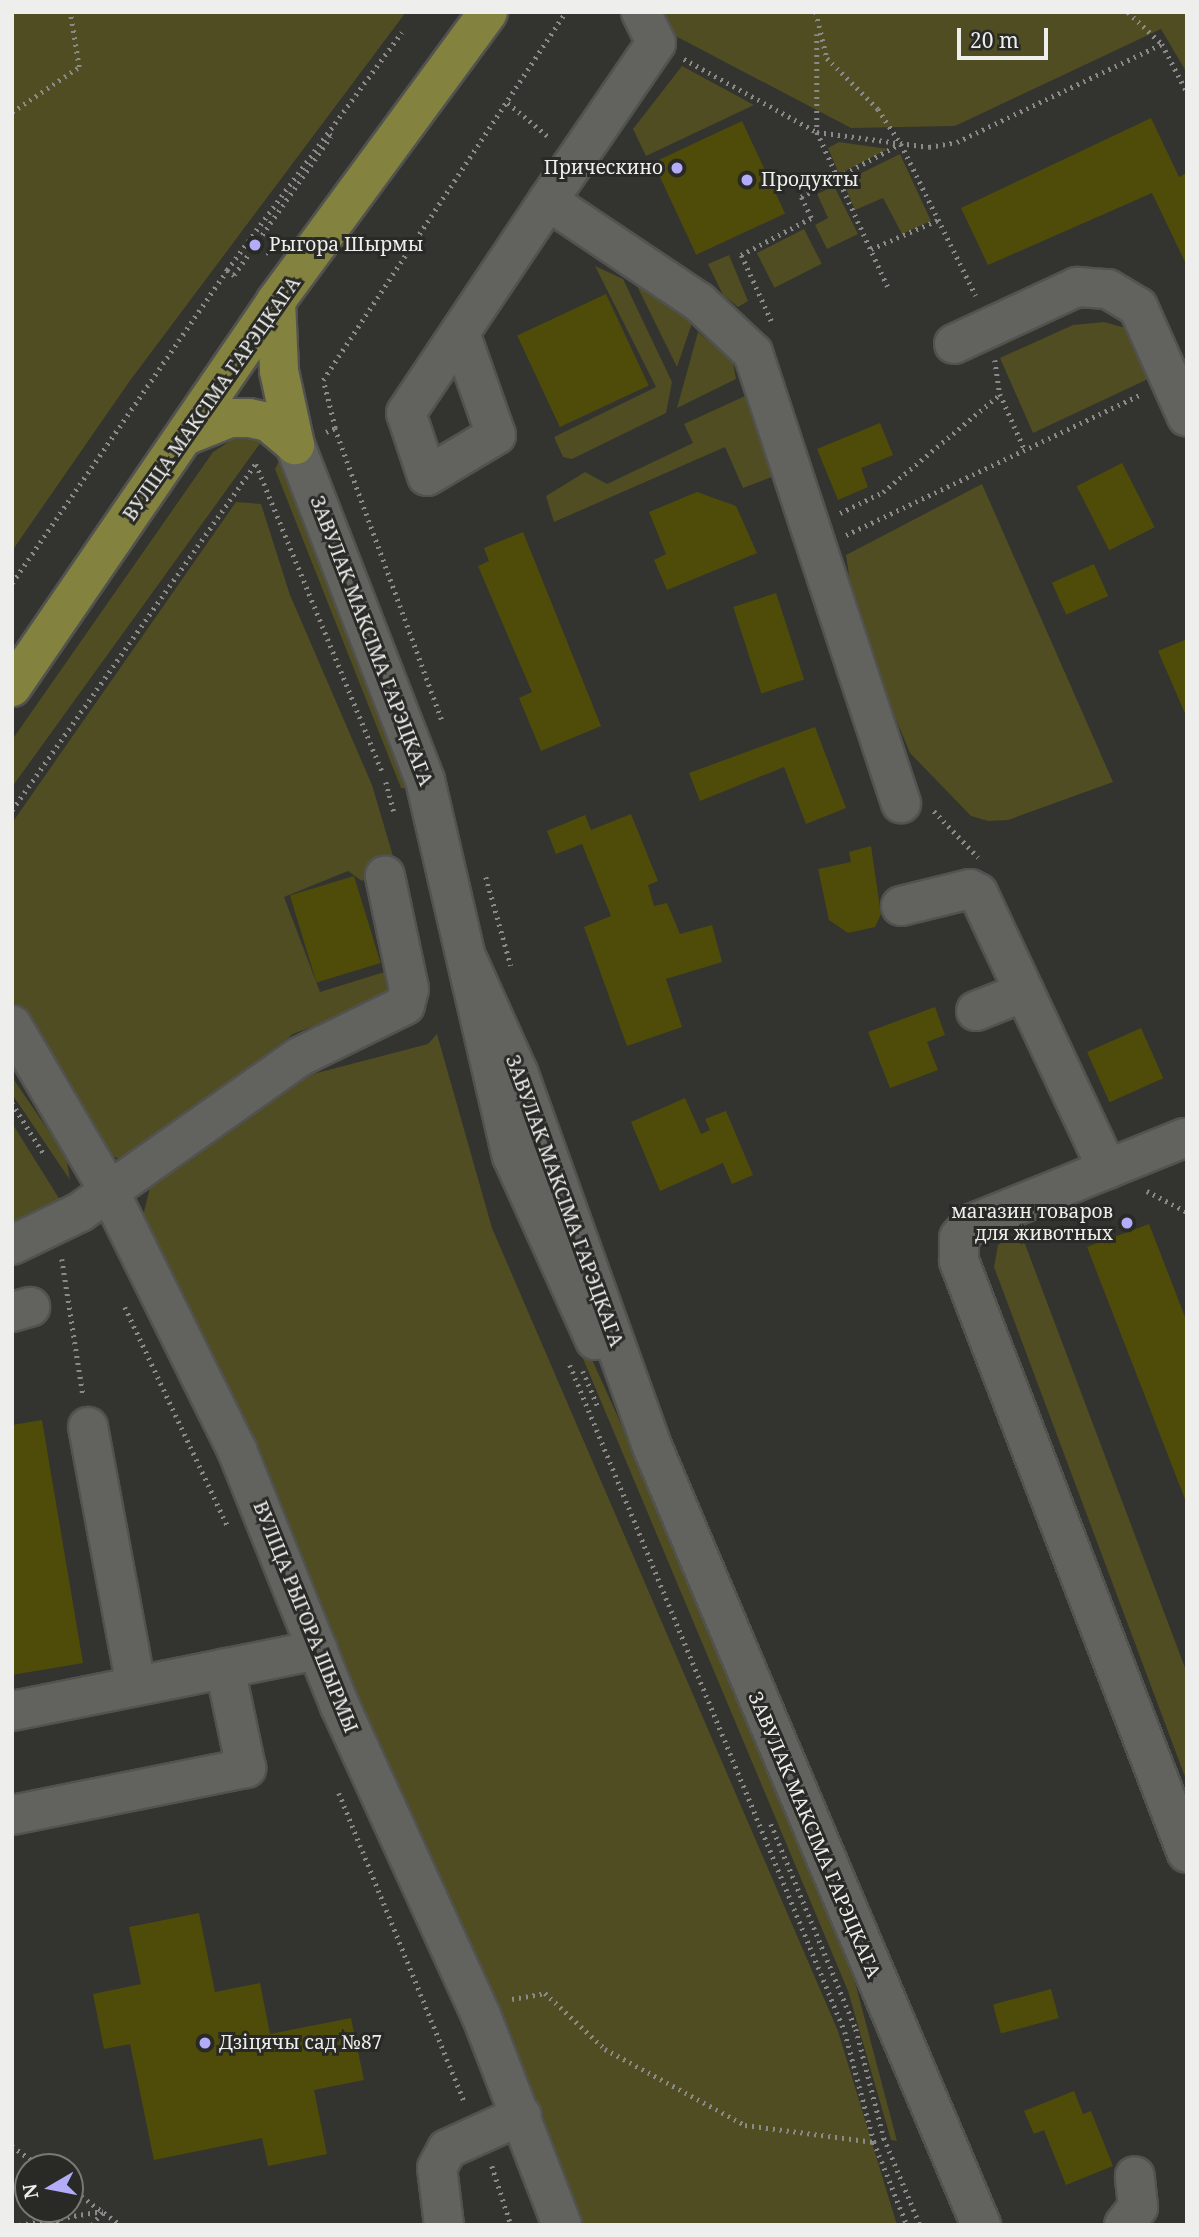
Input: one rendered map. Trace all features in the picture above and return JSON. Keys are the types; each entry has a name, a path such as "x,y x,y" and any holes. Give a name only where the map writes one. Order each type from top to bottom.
{"main road":[{"name":"ВУЛІЦА МАКСІМА ГАРЭЦКАГА","path":"12,687 187,435 276,301 488,12"},
{"path":"276,301 279,371 295,446"},
{"path":"187,435 230,418 249,418 268,422 295,446"}],"street":[{"path":"460,333 576,160 648,28"},
{"path":"548,201 699,302 753,353 812,540 901,803"},
{"path":"954,344 1077,287 1108,289 1138,307 1187,417"},
{"name":"ЗАВУЛАК МАКСІМА ГАРЭЦКАГА","path":"295,446 415,748 468,961 512,1156 578,1308 650,1444 981,2225"},
{"path":"12,1245 52,1229 299,1057 405,1005 409,989 385,876"},
{"path":"901,906 970,889 978,893 1107,1169"},
{"path":"976,1011 1024,992"},
{"name":"ВУЛІЦА РЫГОРА ШЫРМЫ","path":"12,1025 109,1191 237,1450 318,1650 479,2012 522,2115 562,2225"},
{"path":"1184,1138 971,1224 959,1238 959,1261 1187,1853"},
{"path":"88,1427 136,1686"},
{"path":"12,1711 318,1650"},
{"path":"12,1815 246,1768 225,1668"},
{"path":"444,2225 437,2168 447,2149 522,2115"},
{"path":"1124,2225 1138,2207 1135,2176"}],"path":[{"path":"12,112 79,67 71,12"},
{"path":"566,12 508,103 576,160"},
{"path":"816,12 817,132 888,287"},
{"path":"1128,12 1162,44 1187,92"},
{"path":"648,28 817,132 901,144 957,142 1162,44"},
{"path":"817,31 827,58 878,109 901,144 939,220 991,325 1000,394 1024,448"},
{"path":"12,583 227,270 402,32"},
{"path":"227,270 234,275 331,136 327,133"},
{"path":"774,328 741,255 811,218 801,197 901,144"},
{"path":"871,249 939,220"},
{"path":"812,540 1172,381"},
{"path":"812,540 883,492 1000,394"},
{"path":"335,428 445,731"},
{"path":"901,803 940,812 978,856"},
{"path":"482,862 515,980"},
{"path":"59,1246 88,1427"},
{"path":"438,2035 493,2003 545,1993 605,2049 745,2125 874,2142"},
{"path":"84,2198 121,2225"},
{"path":"84,2215 105,2213"},
{"path":"92,2225 105,2213"},
{"path":"105,2213 108,2225"}],"shaded area":[{"path":"12,12 406,12 129,382 12,551"},
{"path":"656,12 1187,12 1187,73 1161,29 955,126 851,128 666,31"},
{"path":"682,66 754,105 646,156 633,129"},
{"path":"839,142 888,149 839,174 828,148"},
{"path":"900,154 931,221 902,234 883,198 855,210 843,182"},
{"path":"834,186 858,234 827,249 815,225 828,218 817,194"},
{"path":"804,229 822,264 774,288 757,253"},
{"path":"729,255 748,301 738,307 723,295 708,264"},
{"path":"595,266 623,279 672,382 666,413 572,459 563,457 554,437 656,387"},
{"path":"637,286 692,323 677,367"},
{"path":"1104,322 1126,328 1148,379 1033,433 1000,358 1073,325"},
{"path":"698,332 733,362 736,379 677,408"},
{"path":"745,396 777,475 743,488 725,447 554,522 546,496 585,472 607,484 693,443 684,424"},
{"path":"238,436 264,438 12,787 12,740 213,452"},
{"path":"283,454 409,789 401,788 275,469"},
{"path":"982,484 1113,782 1008,820 988,821 971,816 910,753 856,623 846,555"},
{"path":"236,502 261,504 290,595 372,785 395,863 362,881 348,871 284,897 320,992 394,969 400,993 293,1034 123,1161 107,1153 12,1001 12,823"},
{"path":"437,1034 492,1228 838,2031 897,2225 577,2225 143,1216 153,1175 286,1081 428,1044"},
{"path":"12,1077 66,1156 70,1180 12,1094"},
{"path":"12,1123 65,1208 16,1225 12,1222"},
{"path":"1009,1238 1025,1244 1187,1673 1187,1782 994,1267 998,1245"},
{"path":"556,1294 563,1295 662,1515 855,1982 897,2141 891,2140 848,1991"}],"building":[{"path":"1151,118 1179,177 1187,173 1187,266 1152,193 988,265 961,208"},
{"path":"742,121 785,213 696,255 653,162"},
{"path":"606,294 649,386 560,427 517,335"},
{"path":"880,423 893,455 861,468 868,487 838,500 817,449"},
{"path":"1122,463 1155,527 1109,550 1077,486"},
{"path":"697,492 736,506 757,553 667,590 654,560 666,554 649,512"},
{"path":"523,532 601,726 541,751 519,698 532,692 478,566 489,561 484,548"},
{"path":"1094,564 1108,596 1066,615 1052,583"},
{"path":"776,593 804,680 761,693 733,607"},
{"path":"1187,639 1187,718 1158,651"},
{"path":"815,727 846,808 806,824 784,767 700,801 689,773"},
{"path":"631,814 658,881 648,885 654,906 667,903 680,934 712,925 722,962 666,979 682,1027 627,1046 584,927 611,916 582,844 556,854 547,831 585,815 591,830"},
{"path":"871,846 881,914 875,927 848,933 829,920 818,869 851,862 849,852"},
{"path":"354,876 381,963 317,983 290,896"},
{"path":"935,1007 945,1035 927,1042 938,1070 890,1088 868,1032"},
{"path":"1141,1028 1163,1078 1109,1102 1087,1052"},
{"path":"685,1098 701,1134 710,1130 705,1119 726,1111 753,1175 732,1184 723,1163 660,1191 631,1122"},
{"path":"1149,1224 1187,1322 1185,1499 1087,1247"},
{"path":"42,1420 83,1663 12,1675 12,1425"},
{"path":"199,1913 215,1992 260,1983 270,2034 351,2018 364,2080 314,2090 327,2154 268,2166 262,2138 154,2160 130,2044 104,2049 93,1994 141,1984 129,1927"},
{"path":"1051,1989 1059,2018 1001,2034 993,2005"},
{"path":"1074,2091 1083,2114 1091,2111 1113,2166 1066,2185 1044,2130 1034,2134 1024,2111"}],"place":[{"name":"Прическино","path":"677,168"},
{"name":"Продукты","path":"747,180"},
{"name":"Рыгора Шырмы","path":"255,245"},
{"name":"магазин товаров для животных","path":"1127,1223"},
{"name":"Дзіцячы сад №87","path":"205,2043"}]}
